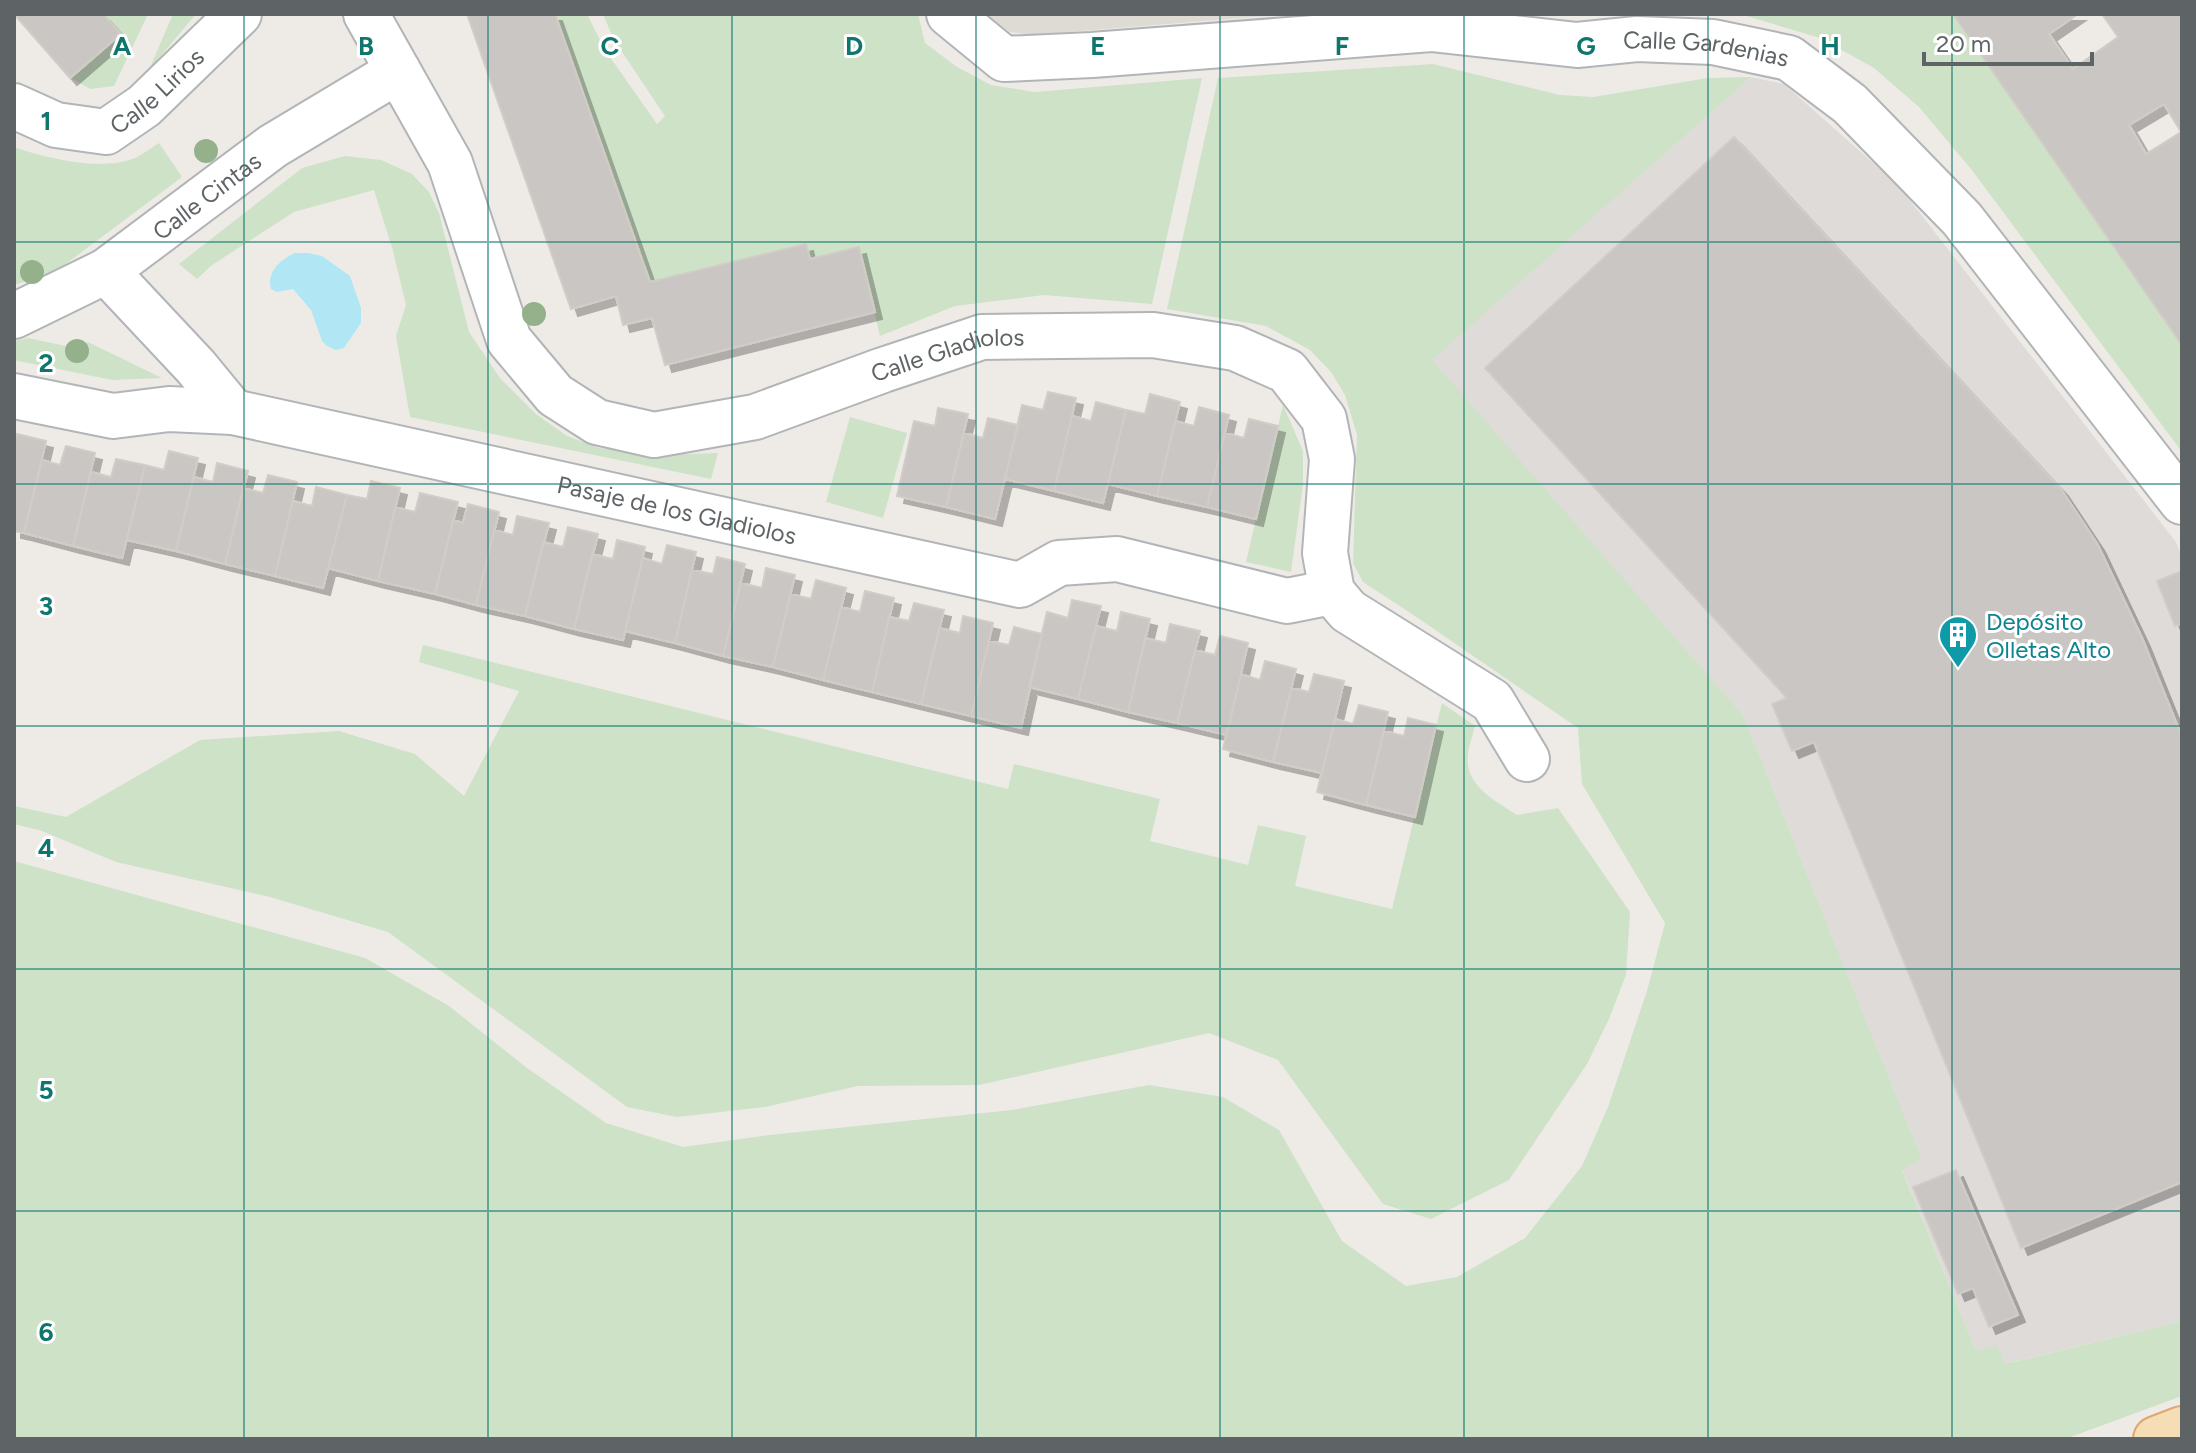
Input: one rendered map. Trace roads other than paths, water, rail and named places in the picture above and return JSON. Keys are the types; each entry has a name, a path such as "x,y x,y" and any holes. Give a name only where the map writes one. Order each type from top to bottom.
{"main road":[{"path":"2156,1439 2182,1429"}],"street":[{"name":"Calle Lirios","path":"14,106 56,125 106,132 144,106 239,14"},
{"name":"Calle Gladiolos","path":"366,14 450,163 509,340 555,395 597,422 654,435 755,417 982,337 1153,335 1235,348 1287,371 1324,419 1332,459 1325,553 1332,592"},
{"name":"Calle Gardenias","path":"949,14 1004,59 1431,29 1577,45 1637,39 1713,42 1789,58 1850,104 1962,219 2182,502"},
{"path":"1586,14 1637,39"},
{"name":"Calle Cintas","path":"14,316 106,271 273,146 398,71"},
{"path":"106,271 196,367 233,412"},
{"name":"Pasaje de los Gladiolos","path":"14,396 113,416 169,409 233,412 1020,585 1059,563 1117,559 1287,601 1332,592"},
{"path":"1332,592 1348,611 1492,701 1527,759"}],"water":[{"path":"295,253 322,256 350,276 361,308 361,323 344,348 336,350 322,341 311,310 293,289 277,292 271,289 271,277 276,267"}],"place":[{"name":"Depósito Olletas Alto","path":"1958,669"}]}
